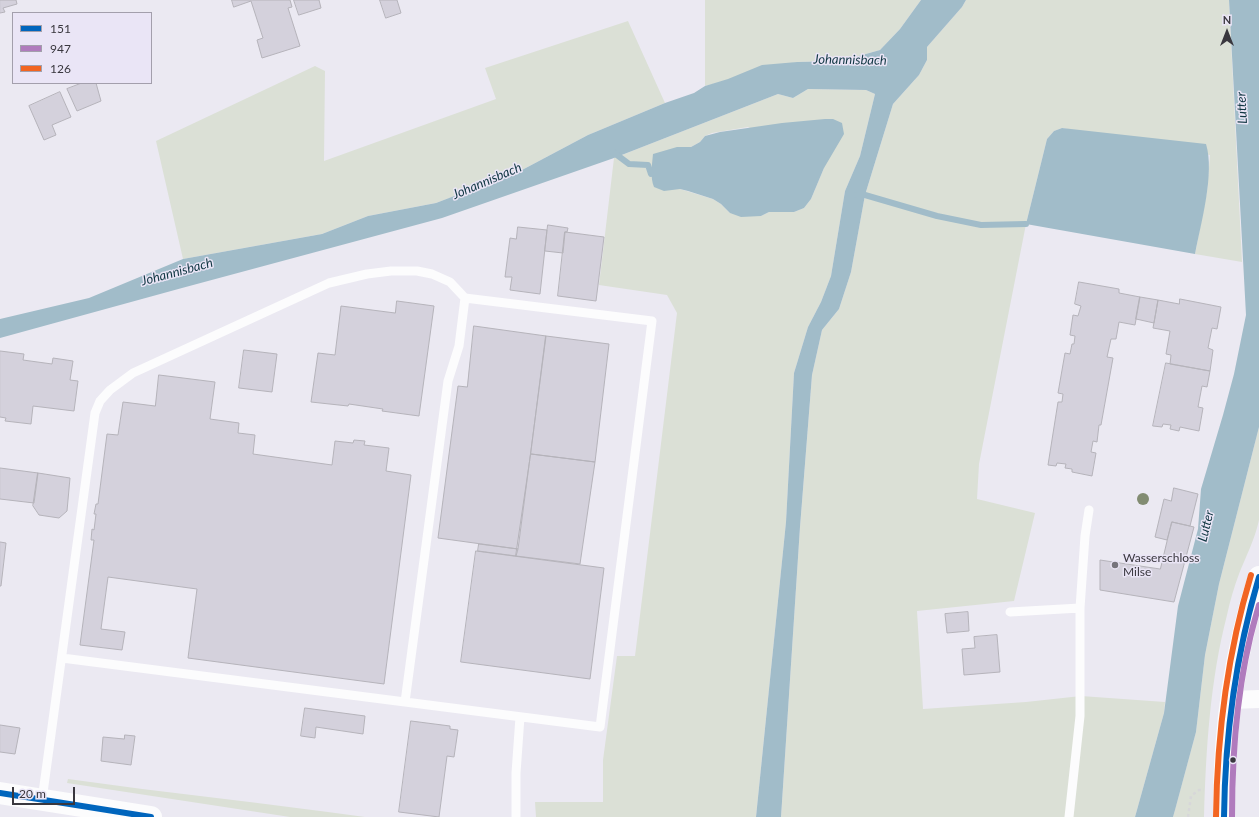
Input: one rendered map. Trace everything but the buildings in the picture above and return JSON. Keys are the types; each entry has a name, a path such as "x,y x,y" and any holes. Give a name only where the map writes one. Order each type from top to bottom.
{"street":[{"path":"1224,817 1225,763 1231,700 1239,651 1251,601 1259,577"},
{"path":"1231,700 1259,699"},
{"path":"0,793 151,817"}],"lane":[{"path":"42,800 95,413 100,401 110,390 133,373 329,283 367,274 417,272 432,274 450,282 465,298 652,321 600,727 62,658"},
{"path":"405,702 448,381 459,346 465,298"},
{"path":"1069,817 1080,716 1080,608 1085,536 1089,510"},
{"path":"1010,612 1080,608"},
{"path":"516,817 516,773 520,717"}],"path":[{"path":"1188,817 1191,796 1199,790 1224,790"}],"shaded area":[{"path":"705,0 921,0 900,29 880,50 841,61 797,62 705,86"},
{"path":"966,0 1229,0 1242,262 1195,254 1207,191 1210,155 1062,128 1054,131 1047,139 1026,224 979,464 977,499 1035,513 1014,601 917,611 923,709 1026,702 1081,696 1165,702 1164,713 1135,817 781,817 800,527 812,375 822,330 839,309 851,272 865,195 893,104 919,75 927,60 927,47 962,7"},
{"path":"628,21 665,103 588,135 522,170 436,203 368,216 322,234 183,259 156,141 315,66 325,71 324,161 496,99 485,68"},
{"path":"808,89 866,90 875,94 860,156 845,191 831,276 821,302 808,327 794,373 786,522 756,817 536,817 535,802 603,802 603,760 617,656 635,656 677,313 667,295 599,285 614,158 778,94 793,98","holes":["748,127 824,168 811,199 804,208 794,212 769,212 761,216 730,213 721,204 713,199 680,189 677,147 691,147 700,142 705,136 712,133"]},
{"path":"1259,427 1259,520 1253,541 1232,594 1221,640 1210,715 1204,817 1173,817 1196,732 1205,655 1219,584"},
{"path":"68,779 365,817 290,817 67,783"}],"water":[{"name":"Johannisbach","path":"921,0 966,0 962,7 927,47 927,60 919,75 893,104 865,195 851,272 839,309 822,330 812,375 800,527 781,817 756,817 786,522 794,373 808,327 821,302 831,276 845,191 860,156 875,94 866,90 808,89 793,98 778,94 614,158 442,218 0,338 0,319 89,298 183,259 322,234 368,216 436,203 522,170 588,135 665,103 694,93 705,86 728,79 762,65 797,62 841,61 880,50 900,29"},
{"name":"Lutter","path":"1229,0 1259,0 1259,427 1219,584 1205,655 1196,732 1173,817 1135,817 1164,713 1178,606 1198,529 1201,489 1234,374 1246,315"},
{"path":"833,119 842,123 844,134 824,168 811,199 804,208 794,212 769,212 761,216 741,217 730,213 721,204 713,199 680,189 664,191 654,187 652,175 653,154 677,147 691,147 700,142 705,136 720,132 782,123"},
{"path":"1062,128 1206,144 1209,169 1208,183 1195,254 1026,224 1047,139 1054,131"}],"waterway":[{"path":"613,152 629,164 648,165 651,174"},
{"path":"857,195 865,195 937,216 981,225 1026,224"}],"transit line":[{"name":"126","path":"1216,817 1221,725 1225,694 1236,635 1251,575"},
{"name":"151","path":"1224,817 1229,726 1233,696 1244,637 1259,577"},
{"name":"947","path":"1232,817 1233,763 1241,683 1259,605"},
{"name":"151","path":"0,793 151,817"}],"place":[{"name":"Wasserschloss Milse","path":"1115,565"}]}
